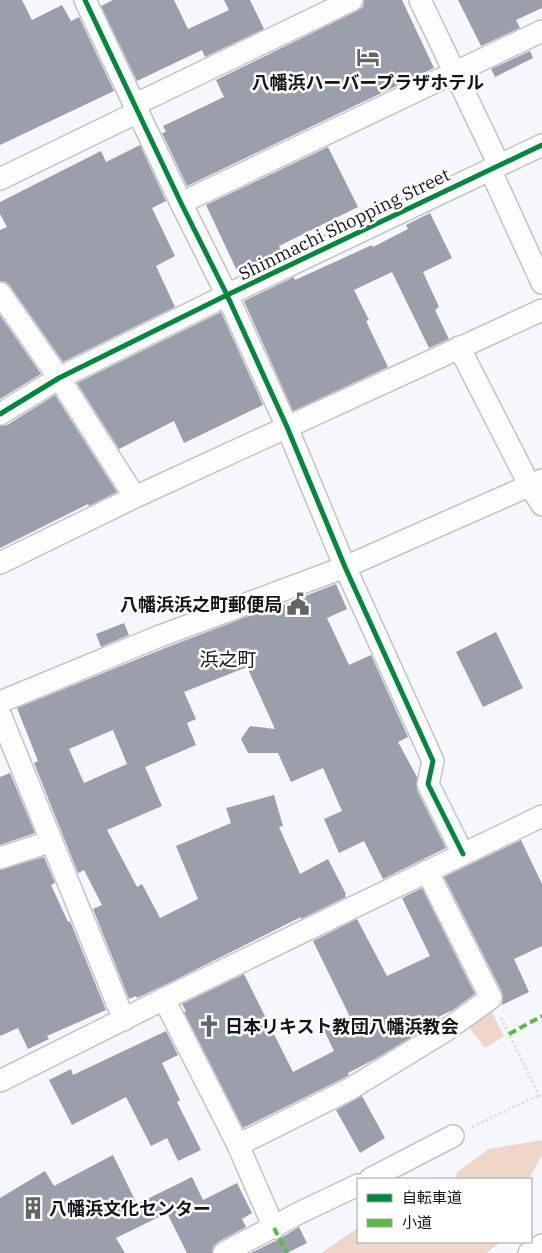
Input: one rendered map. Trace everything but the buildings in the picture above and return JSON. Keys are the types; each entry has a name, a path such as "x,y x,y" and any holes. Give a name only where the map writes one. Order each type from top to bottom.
{"street":[{"path":"85,0 136,109 228,294 287,427 345,567 433,761 428,784 463,854"},
{"path":"0,179 352,0"},
{"path":"420,0 455,72 542,283"},
{"path":"182,203 542,31"},
{"name":"Shinmachi Shopping Street","path":"0,414 59,378 228,294 542,145"},
{"path":"0,293 59,378 136,497"},
{"path":"0,563 136,497 542,310"},
{"path":"460,347 536,483 542,505"},
{"path":"0,702 160,636 345,567 536,483"},
{"path":"0,714 124,1020"},
{"path":"0,1081 164,999 542,816"},
{"path":"0,858 52,841"},
{"path":"238,1145 350,1089 445,1030 491,998 427,871"},
{"path":"164,999 238,1145 274,1228"},
{"path":"372,1178 453,1136"},
{"path":"224,1253 301,1212 357,1185"},
{"path":"529,1253 542,1245"}],"path":[{"path":"453,1136 541,1096 491,998"}],"shaded area":[{"path":"489,1006 504,1036 485,1048 466,1024"},
{"path":"542,1140 542,1155 530,1178 455,1178 457,1172 489,1149"},
{"path":"357,1229 357,1243 500,1243 486,1253 321,1253"}],"marked path":[{"path":"509,1034 542,1016"},
{"path":"274,1228 287,1253"}],"cycle path":[{"path":"85,0 181,203 227,295 287,427 345,567 433,761 428,784 463,854"},
{"path":"0,414 59,378 227,295 542,145"}],"place":[{"name":"八幡浜ハーバープラザホテル","path":"368,57"},
{"name":"八幡浜浜之町郵便局","path":"298,604"},
{"name":"日本リキスト教団八幡浜教会","path":"209,1026"},
{"name":"八幡浜文化センター","path":"33,1208"}],"district":[{"name":"浜之町","path":"228,659"}]}
